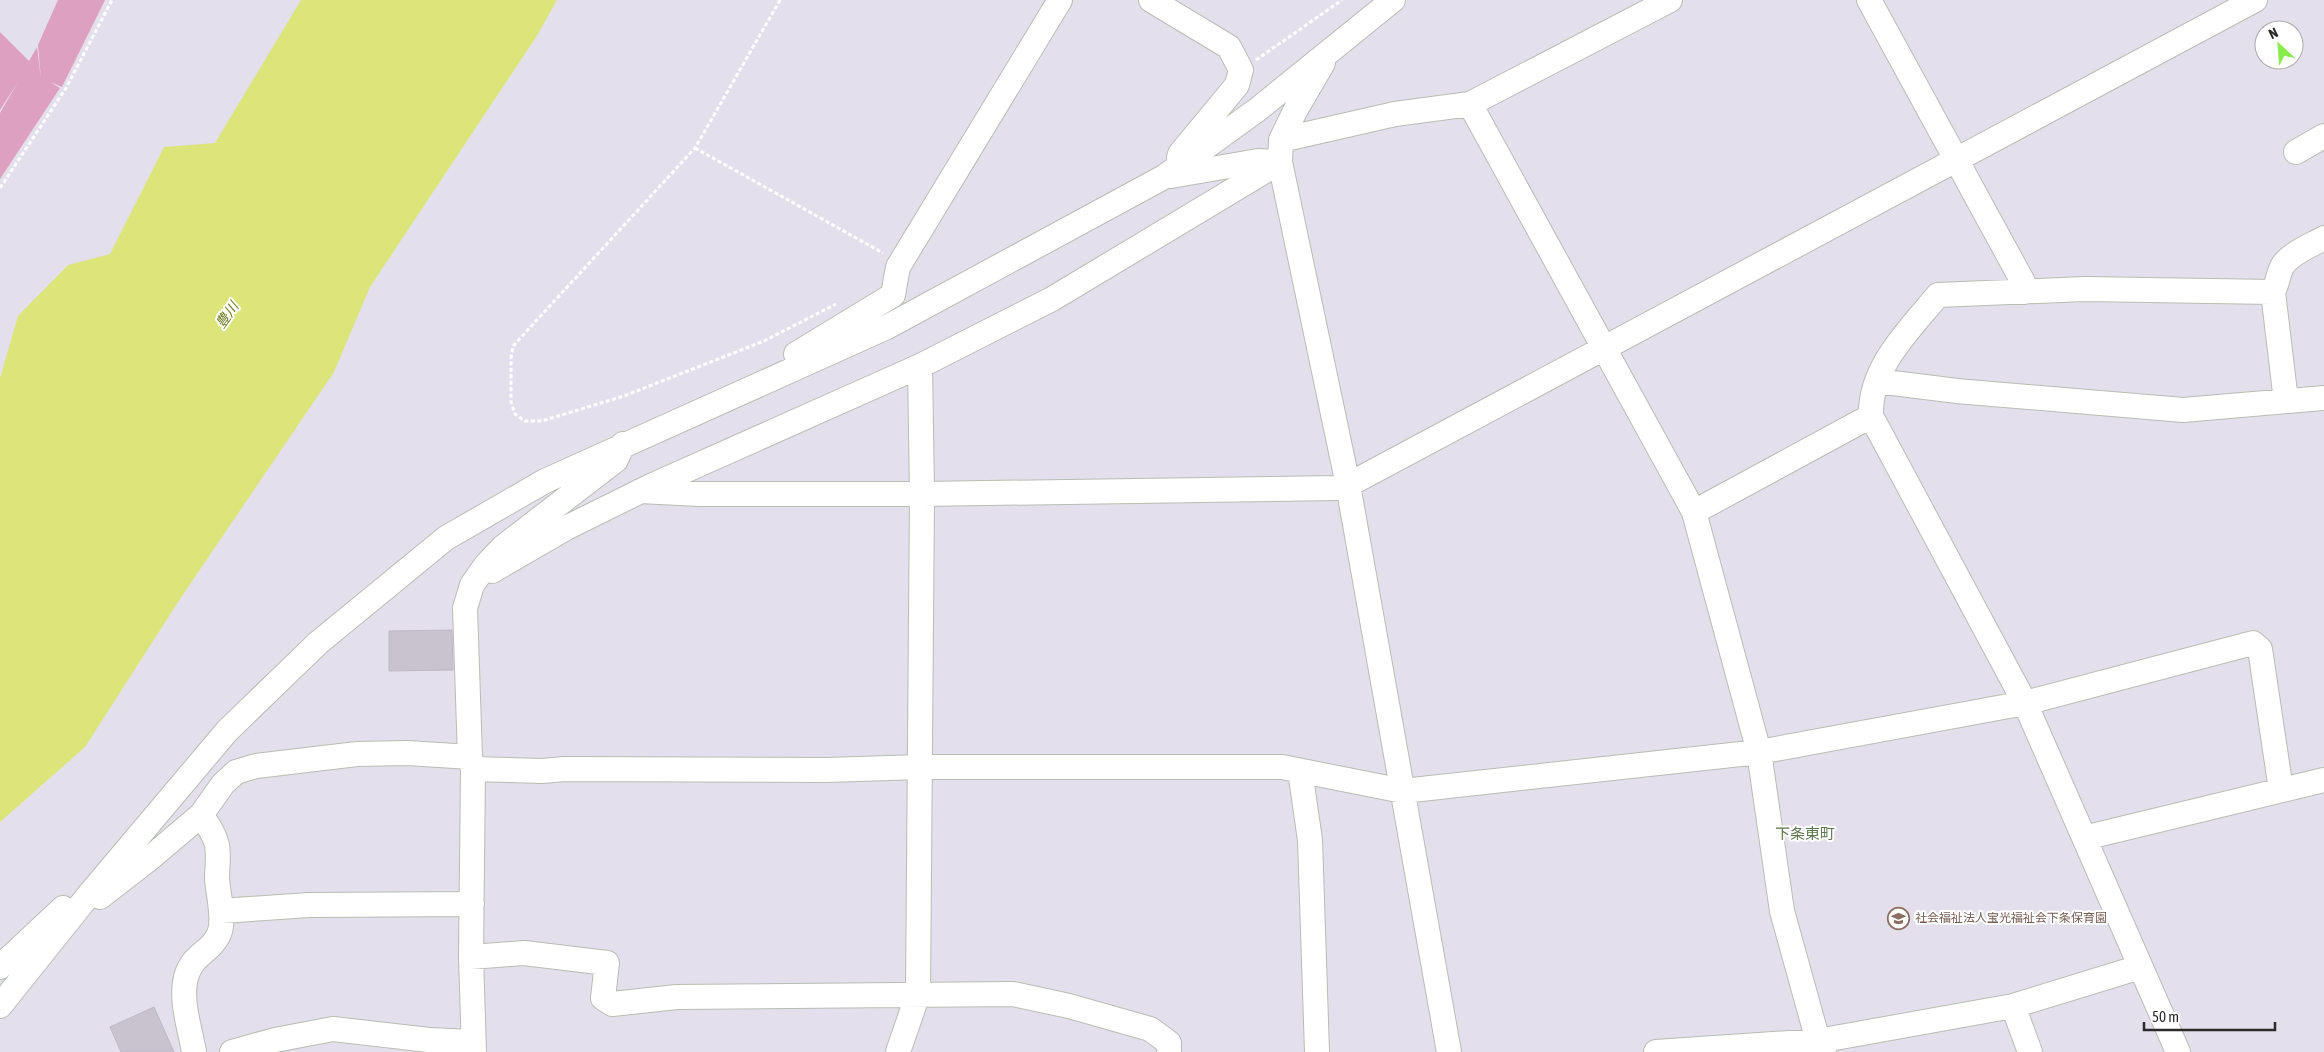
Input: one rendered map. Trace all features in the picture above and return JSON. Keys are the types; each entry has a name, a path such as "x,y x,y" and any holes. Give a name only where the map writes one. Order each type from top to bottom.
{"street":[{"path":"755,385 776,366 893,294 898,267 1060,0"},
{"path":"1151,0 1229,47 1241,70 1238,86 1180,154 1171,172"},
{"path":"0,1006 88,896 227,731 318,643 446,538 545,481 623,444 887,327 1171,172 1257,110 1393,0"},
{"path":"1171,172 1258,161 1280,151 1395,114 1470,104 1670,0"},
{"path":"1869,0 2023,282 2024,292"},
{"path":"640,491 699,494 922,494 1338,488 1348,485 2255,0"},
{"path":"1330,51 1295,110 1280,151 1348,485 1404,790 1449,1052"},
{"path":"1470,104 1694,512 1759,752 1782,911 1821,1046"},
{"path":"2296,152 2324,136"},
{"path":"476,580 566,528 640,491 920,366 1052,299 1280,151"},
{"path":"2286,401 2273,292 2279,283 2282,266 2289,259 2324,238"},
{"path":"2178,1052 2025,703 1871,416 1870,407 1877,381 1891,352 1938,295 2086,289 2273,292"},
{"path":"898,1052 918,994 922,494 920,366"},
{"path":"1877,381 1956,391 2183,410 2324,398"},
{"path":"1694,512 1871,416"},
{"path":"232,1052 275,1040 333,1029 474,1047 471,957 471,763 465,608 476,580 502,547 616,460 623,444"},
{"path":"0,967 78,894 99,898 149,859 201,815 223,784 236,772 256,766 357,754 408,753 471,763 816,770 921,767 1282,767 1404,790 1759,752 2025,703 2252,643 2260,649 2281,790"},
{"path":"1300,771 1310,840 1317,1052"},
{"path":"2084,838 2324,780"},
{"path":"194,1052 185,995 186,978 192,961 209,948 219,935 221,911 217,881 217,846 210,827 201,815"},
{"path":"221,911 308,905 472,904"},
{"path":"471,957 524,953 607,963 603,998 612,1004 677,997 1013,994 1069,1006 1150,1029 1170,1043 1168,1052"},
{"path":"1656,1052 1821,1046 2013,1006 2140,968"},
{"path":"2013,1006 2030,1052"}],"path":[{"path":"0,188 66,88 112,0"},
{"path":"780,0 694,148 513,346 510,358 510,402 515,414 525,420 542,421 624,396 764,341 842,301"},
{"path":"1241,70 1342,0"},
{"path":"694,148 865,242 890,257 898,267"}],"shaded area":[{"path":"58,0 105,0 62,87 50,82 60,88 0,179 0,113 18,82 0,110 0,32 29,61 37,47 41,79 38,45"}],"water":[{"name":"豊川","path":"301,0 557,0 538,34 370,287 334,372 180,599 85,747 0,822 0,378 18,316 68,265 110,254 164,147 215,143"}],"building":[{"path":"452,630 453,670 389,671 389,631"},
{"path":"154,1007 174,1052 121,1052 110,1027"}],"place":[{"name":"社会福祉法人宝光福祉会下条保育園","path":"1899,918"}],"district":[{"name":"下条東町","path":"1805,834"}]}
